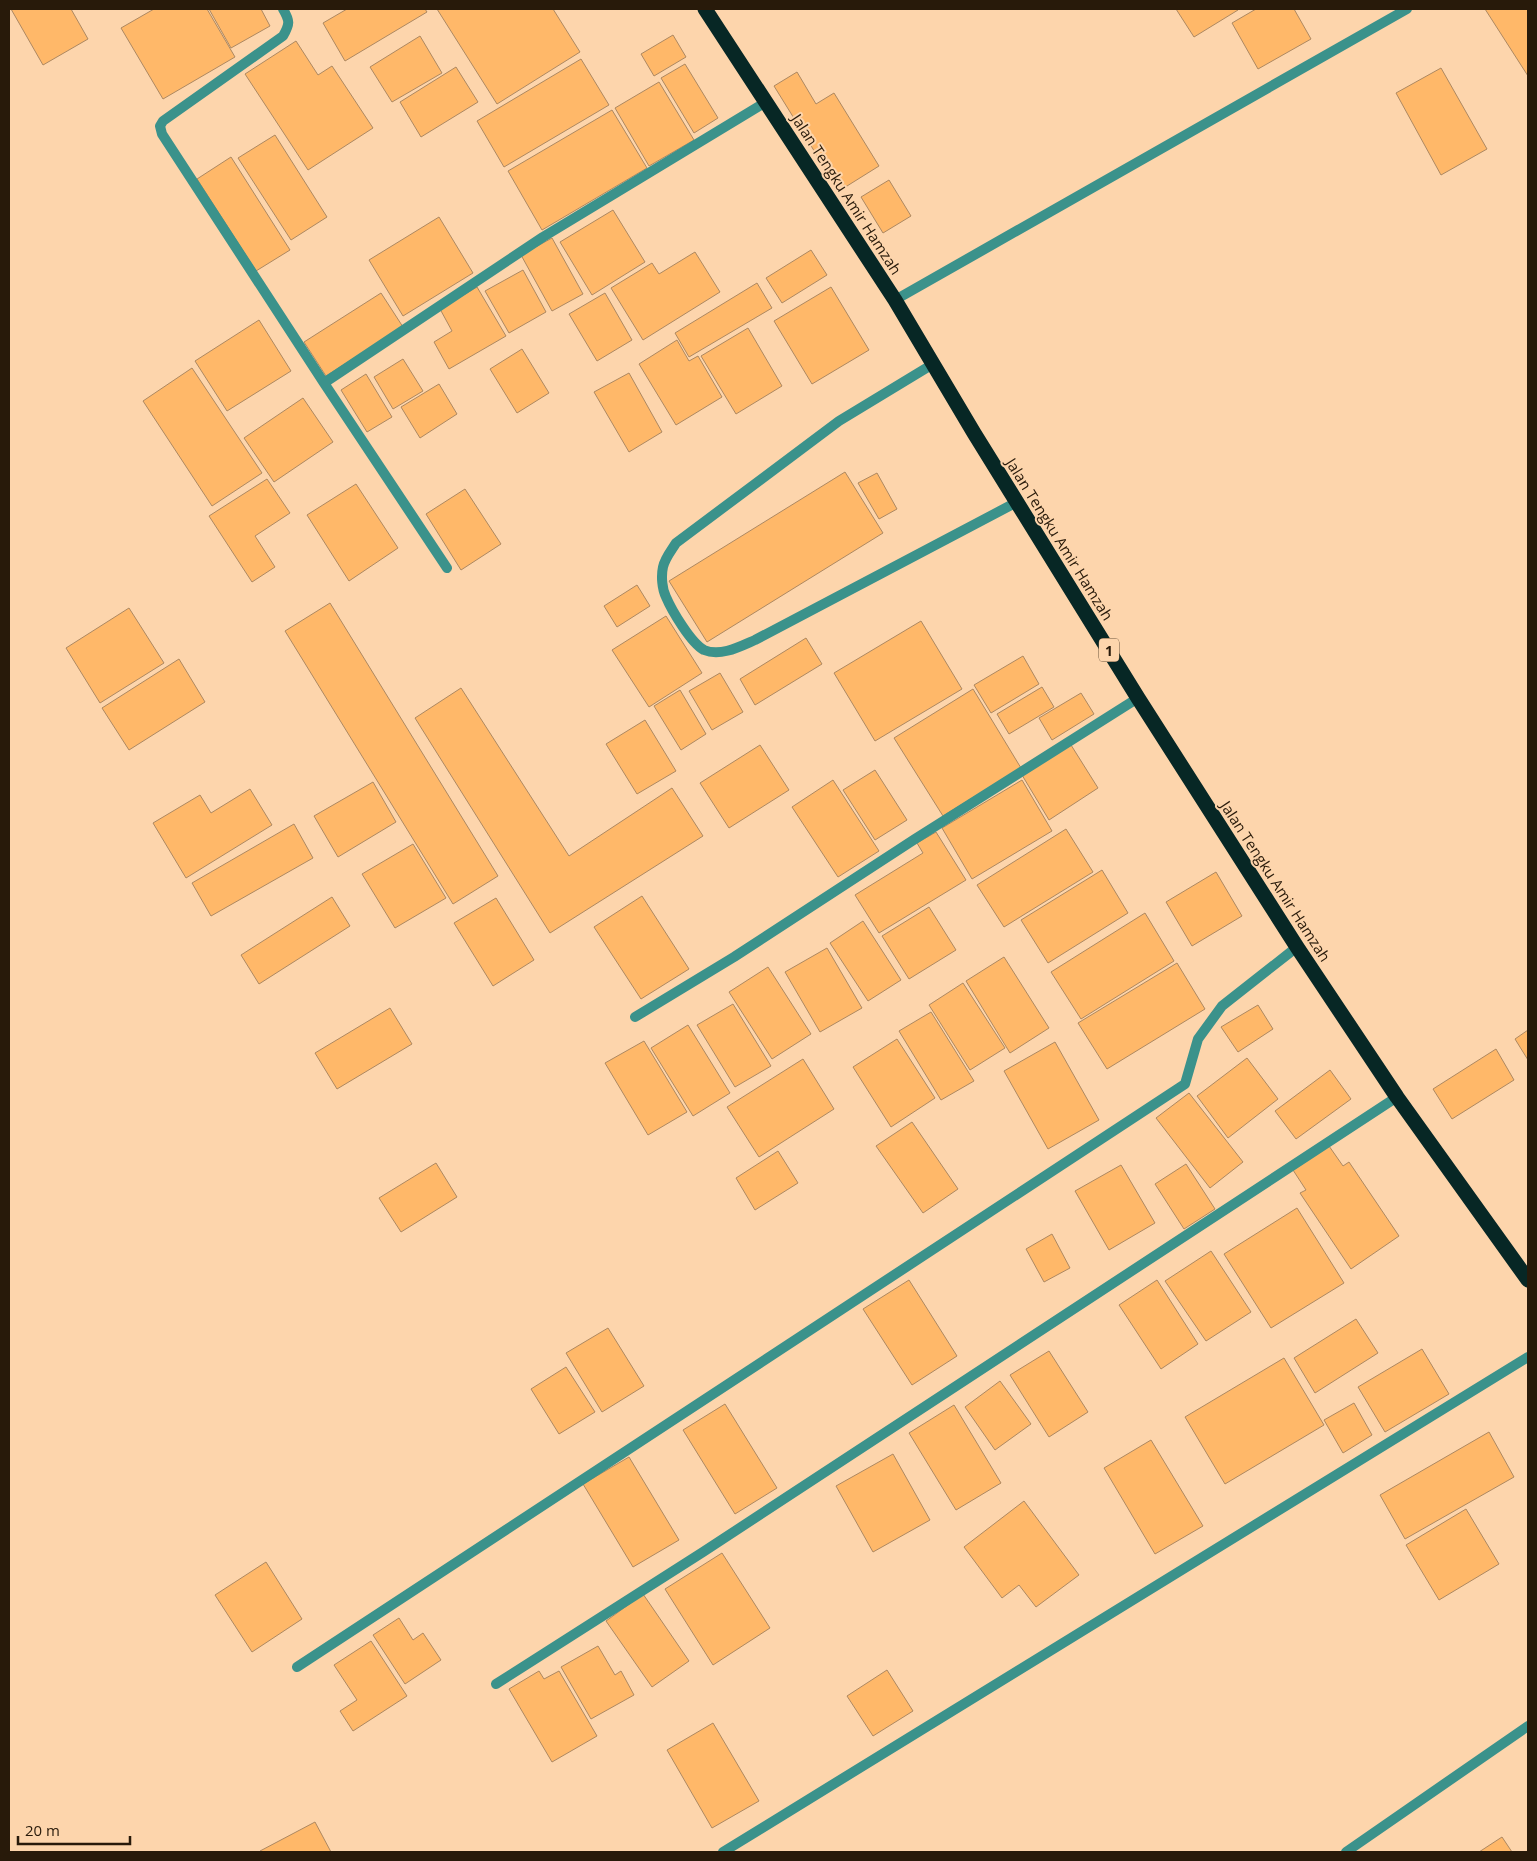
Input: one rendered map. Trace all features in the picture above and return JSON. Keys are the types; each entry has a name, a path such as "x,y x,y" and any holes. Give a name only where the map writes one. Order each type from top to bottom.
{"highway":[{"name":"Jalan Tengku Amir Hamzah","path":"705,9 895,300 1138,698 1297,947 1397,1097 1528,1280"}],"street":[{"path":"283,9 289,25 283,36 163,121 160,126 162,134 447,568"},
{"path":"895,300 1407,9"},
{"path":"324,383 543,237 766,102"},
{"path":"933,364 839,421 676,544 667,557 662,576 665,596 681,625 704,650 718,652 734,649 756,640 1017,502"},
{"path":"635,1017 734,957 915,839 1138,698"},
{"path":"297,1667 1185,1084 1198,1039 1222,1006 1297,947"},
{"path":"496,1684 703,1552 1397,1097"},
{"path":"723,1852 1528,1357"},
{"path":"1346,1852 1528,1726"}],"building":[{"path":"11,9 71,9 88,39 43,65"},
{"path":"154,9 207,9 235,57 163,99 121,28"},
{"path":"209,9 261,9 270,26 231,48"},
{"path":"347,9 425,9 427,12 345,61 323,23"},
{"path":"437,9 553,9 580,52 497,104"},
{"path":"1176,9 1238,9 1238,10 1194,37"},
{"path":"1256,9 1294,9 1311,39 1258,69 1232,23"},
{"path":"1485,9 1528,9 1528,76"},
{"path":"673,35 686,57 654,76 641,54"},
{"path":"420,36 442,73 392,102 370,67"},
{"path":"296,41 318,75 332,66 373,128 308,170 245,74"},
{"path":"581,59 609,105 504,167 477,121"},
{"path":"685,64 718,118 694,133 661,78"},
{"path":"456,67 478,102 421,137 400,102"},
{"path":"1441,68 1487,149 1441,175 1396,93"},
{"path":"797,72 816,104 834,93 879,166 839,191 774,86"},
{"path":"659,82 694,140 649,166 615,108"},
{"path":"612,110 647,168 542,230 508,171"},
{"path":"275,135 327,217 291,240 238,158"},
{"path":"231,157 290,250 256,271 197,179"},
{"path":"889,180 911,216 883,233 861,197"},
{"path":"613,210 645,262 592,295 560,242"},
{"path":"439,217 473,273 403,316 369,260"},
{"path":"552,238 583,294 552,311 521,255"},
{"path":"811,250 827,275 782,303 766,278"},
{"path":"695,252 720,292 643,340 611,288 652,263 659,274"},
{"path":"523,270 546,312 509,333 485,291"},
{"path":"757,283 772,308 689,357 675,333"},
{"path":"477,287 506,336 449,369 434,342 452,331 440,309"},
{"path":"831,287 869,350 812,384 774,321"},
{"path":"381,293 403,327 326,376 304,342"},
{"path":"605,293 632,340 597,361 569,314"},
{"path":"259,320 291,371 227,411 195,361"},
{"path":"748,328 782,386 736,414 701,356"},
{"path":"677,340 689,361 698,356 722,397 676,425 639,364"},
{"path":"522,349 549,393 517,413 490,369"},
{"path":"403,359 423,391 393,409 374,377"},
{"path":"192,368 262,473 212,506 143,401"},
{"path":"629,373 662,432 629,452 594,392"},
{"path":"366,374 392,417 367,432 341,390"},
{"path":"439,384 457,414 420,438 401,407"},
{"path":"303,398 333,442 274,482 244,438"},
{"path":"845,472 883,533 707,642 669,581"},
{"path":"877,473 897,509 879,519 858,483"},
{"path":"267,479 290,513 255,536 275,567 252,582 209,516"},
{"path":"356,484 398,548 349,581 307,515"},
{"path":"465,489 501,544 461,570 426,514"},
{"path":"637,585 650,606 617,627 604,606"},
{"path":"330,603 498,876 453,904 285,631"},
{"path":"129,608 164,663 100,703 66,648"},
{"path":"666,616 702,673 649,707 612,650"},
{"path":"921,621 962,689 875,741 834,673"},
{"path":"806,638 822,664 755,705 740,679"},
{"path":"1023,656 1039,684 991,713 974,685"},
{"path":"179,659 205,702 129,750 102,708"},
{"path":"720,673 743,712 712,730 689,691"},
{"path":"1042,687 1054,707 1009,734 997,714"},
{"path":"461,688 569,856 672,788 703,836 550,933 415,718"},
{"path":"973,689 1021,768 943,816 894,738"},
{"path":"680,690 706,734 681,750 654,706"},
{"path":"1081,693 1094,714 1052,740 1039,718"},
{"path":"645,720 676,771 637,794 606,744"},
{"path":"760,745 789,790 729,828 700,783"},
{"path":"1071,745 1098,788 1049,820 1022,775"},
{"path":"875,770 907,820 875,840 843,790"},
{"path":"833,780 879,851 838,877 792,807"},
{"path":"1022,780 1052,831 972,879 942,828"},
{"path":"373,782 396,822 338,857 314,816"},
{"path":"250,789 272,825 186,878 153,823 200,795 211,813"},
{"path":"294,824 313,858 211,916 192,883"},
{"path":"1066,829 1093,872 1004,927 977,885"},
{"path":"936,832 966,880 879,933 855,895 923,853 917,843"},
{"path":"413,844 446,898 395,928 362,874"},
{"path":"1102,870 1128,913 1048,963 1021,920"},
{"path":"1216,872 1242,916 1192,946 1166,902"},
{"path":"642,896 689,969 641,999 594,927"},
{"path":"332,897 350,926 259,984 241,955"},
{"path":"496,898 534,960 493,986 454,923"},
{"path":"929,907 956,950 909,979 882,936"},
{"path":"1145,913 1174,961 1081,1019 1051,972"},
{"path":"863,921 901,980 868,1001 830,943"},
{"path":"827,948 862,1008 820,1032 785,972"},
{"path":"1004,957 1049,1028 1010,1053 966,981"},
{"path":"1177,963 1205,1009 1107,1069 1078,1023"},
{"path":"768,967 811,1034 772,1059 729,992"},
{"path":"963,983 1005,1048 970,1070 929,1005"},
{"path":"733,1004 771,1066 735,1087 697,1025"},
{"path":"1258,1005 1273,1029 1238,1052 1221,1027"},
{"path":"390,1008 412,1044 337,1089 315,1053"},
{"path":"931,1012 974,1081 941,1100 899,1031"},
{"path":"688,1025 730,1093 693,1116 651,1048"},
{"path":"1528,1030 1528,1060 1515,1039"},
{"path":"897,1039 935,1098 891,1127 853,1067"},
{"path":"644,1041 687,1112 648,1135 605,1063"},
{"path":"1055,1042 1099,1120 1048,1149 1004,1071"},
{"path":"1496,1049 1514,1080 1452,1119 1433,1089"},
{"path":"1247,1058 1278,1099 1228,1138 1197,1096"},
{"path":"803,1059 834,1109 759,1157 727,1107"},
{"path":"1330,1070 1351,1099 1296,1139 1275,1111"},
{"path":"1189,1093 1243,1162 1210,1188 1156,1118"},
{"path":"912,1122 958,1189 923,1213 876,1146"},
{"path":"1329,1146 1343,1166 1349,1162 1399,1236 1351,1269 1300,1193 1306,1190 1293,1170"},
{"path":"778,1151 798,1183 755,1210 736,1178"},
{"path":"436,1163 457,1197 401,1232 379,1198"},
{"path":"1186,1164 1215,1209 1184,1229 1155,1184"},
{"path":"1121,1165 1155,1223 1109,1250 1075,1191"},
{"path":"1297,1208 1344,1283 1271,1328 1224,1254"},
{"path":"1052,1234 1070,1268 1044,1282 1026,1249"},
{"path":"1211,1251 1251,1312 1206,1341 1165,1281"},
{"path":"909,1280 957,1356 912,1385 863,1309"},
{"path":"1157,1280 1198,1344 1161,1369 1119,1305"},
{"path":"1356,1319 1378,1353 1315,1393 1294,1358"},
{"path":"608,1328 644,1386 602,1412 566,1353"},
{"path":"1422,1349 1449,1394 1385,1432 1358,1387"},
{"path":"1049,1351 1088,1412 1049,1437 1010,1375"},
{"path":"1284,1358 1324,1425 1225,1484 1185,1417"},
{"path":"566,1367 595,1412 559,1434 531,1389"},
{"path":"1000,1381 1031,1424 995,1450 965,1407"},
{"path":"1354,1403 1372,1435 1343,1453 1324,1420"},
{"path":"725,1404 777,1488 735,1514 683,1430"},
{"path":"954,1405 1001,1483 956,1510 909,1433"},
{"path":"1489,1432 1514,1477 1405,1539 1380,1495"},
{"path":"1151,1440 1203,1526 1155,1554 1104,1468"},
{"path":"893,1454 930,1520 873,1552 836,1486"},
{"path":"629,1457 679,1540 633,1567 583,1484"},
{"path":"1024,1501 1079,1575 1036,1607 1019,1585 1002,1598 964,1547"},
{"path":"1466,1509 1499,1564 1439,1600 1406,1545"},
{"path":"722,1553 770,1628 713,1665 665,1589"},
{"path":"266,1562 302,1619 252,1652 215,1595"},
{"path":"643,1594 689,1661 652,1687 606,1621"},
{"path":"399,1618 413,1640 423,1633 441,1660 405,1684 373,1635"},
{"path":"371,1641 407,1696 353,1731 340,1711 357,1700 334,1665"},
{"path":"598,1646 615,1675 621,1671 634,1695 591,1719 561,1667"},
{"path":"887,1670 913,1711 873,1736 847,1696"},
{"path":"539,1671 544,1679 559,1671 597,1736 552,1762 509,1689"},
{"path":"713,1723 759,1801 712,1828 667,1750"},
{"path":"315,1822 331,1852 260,1852 260,1851"},
{"path":"1502,1837 1512,1852 1479,1852"}]}
